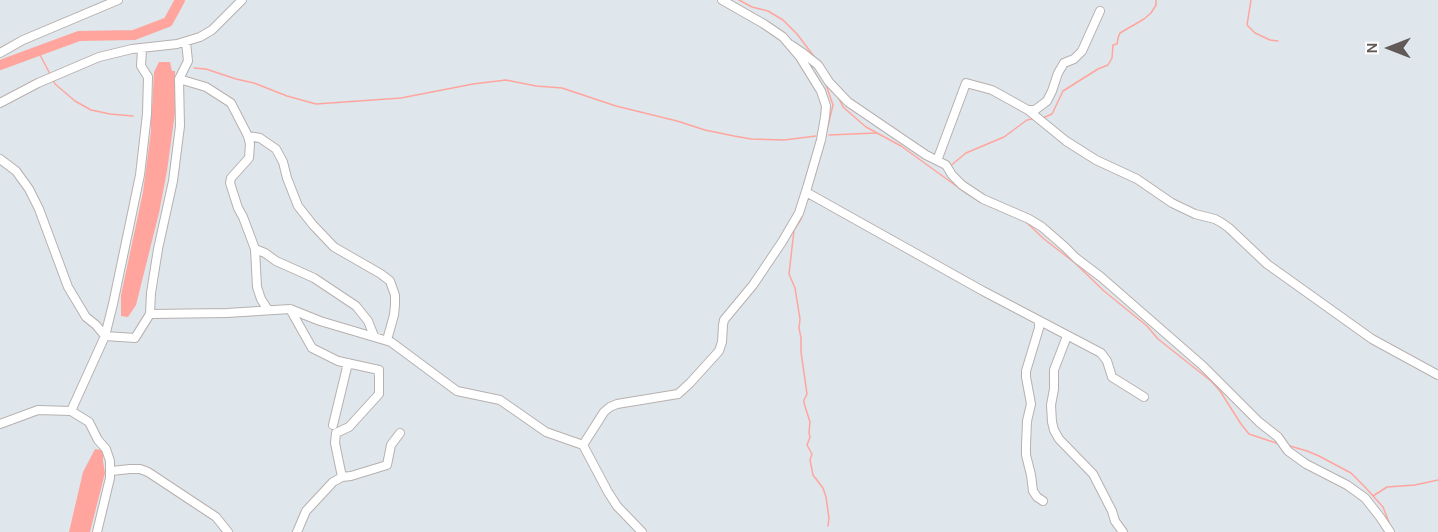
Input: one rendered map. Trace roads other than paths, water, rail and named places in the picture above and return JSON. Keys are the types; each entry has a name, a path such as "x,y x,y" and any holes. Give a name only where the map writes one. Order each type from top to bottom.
{"street":[{"path":"0,53 22,40 118,0"},
{"path":"0,103 38,83 99,57 186,42 200,37 212,30 242,0"},
{"path":"722,0 774,30 818,65 829,82 848,102 926,155 946,165 956,180 983,199 1042,227 1203,366 1251,414 1278,437 1288,451 1365,498 1390,532"},
{"path":"1028,111 1035,111 1047,101 1061,67 1082,51 1100,11"},
{"path":"0,159 16,171 29,189 39,209 68,287 86,317 105,336 135,338 150,314 158,249 173,181 180,126 178,79 188,61 186,42"},
{"path":"583,445 604,412 610,407 678,394 690,383 719,351 724,320 753,285 782,243 799,213 821,140 826,106 816,83 791,45"},
{"path":"71,411 105,336 140,175 147,114 148,77 141,66 142,49"},
{"path":"178,79 206,87 231,103 248,136 249,158 231,178 230,183 255,249 257,287 268,310"},
{"path":"935,159 938,158 966,82 992,90 1028,111 1066,141 1096,160 1137,179 1172,203 1222,223 1267,264 1372,339 1438,375"},
{"path":"826,106 838,101 848,102"},
{"path":"248,136 260,138 276,148 298,206 329,242 390,280 395,295 395,305 387,340"},
{"path":"806,192 1101,353 1107,361 1112,377 1144,398"},
{"path":"255,249 314,278 356,306 368,321 374,336"},
{"path":"150,314 290,309 320,321 387,340 457,391 500,400 546,432 583,445 617,506 642,532"},
{"path":"290,309 312,348 338,361 379,370 379,394 349,427 334,429"},
{"path":"1039,321 1026,377 1031,404 1027,421 1026,455 1033,491 1043,501"},
{"path":"1067,336 1054,370 1051,414 1054,430 1062,442 1093,474 1115,521 1123,532"},
{"path":"342,477 334,429 348,363"},
{"path":"0,424 38,410 71,411 89,422 98,440 106,449 111,471 97,532"},
{"path":"327,415 334,429"},
{"path":"297,532 309,506 328,486 342,477 387,465 391,445 400,433"},
{"path":"111,471 130,469 148,472 216,517 228,532"}],"waterway":[{"path":"0,65 79,36 134,35 168,22 180,0"},
{"path":"739,0 752,7 768,11 783,20 816,59"},
{"path":"1043,118 1052,114 1063,91 1108,65 1112,58 1113,45 1117,44 1120,33 1151,13 1156,0"},
{"path":"1251,0 1247,25 1255,33 1278,41"},
{"path":"38,51 50,74"},
{"path":"194,68 206,69 254,83 316,104 401,98 506,80 562,88 616,106 734,136 784,140 816,136"},
{"path":"53,80 75,101 91,110 133,116"},
{"path":"825,82 833,105 825,138"},
{"path":"838,97 843,107 866,127 901,146 975,198"},
{"path":"949,167 966,153 1004,137 1027,120 1032,119"},
{"path":"829,135 876,133"},
{"path":"804,208 807,199"},
{"path":"803,213 794,230 789,274 795,288 800,319 801,352 807,394 804,403 810,422 810,437 807,445 812,454 810,460 813,475 823,488 826,497 828,526"},
{"path":"1025,221 1147,326 1158,339 1211,381 1249,434 1279,444"},
{"path":"1290,446 1319,456 1351,473 1383,507 1390,525"},
{"path":"1373,496 1387,487 1415,485 1438,480"}]}
